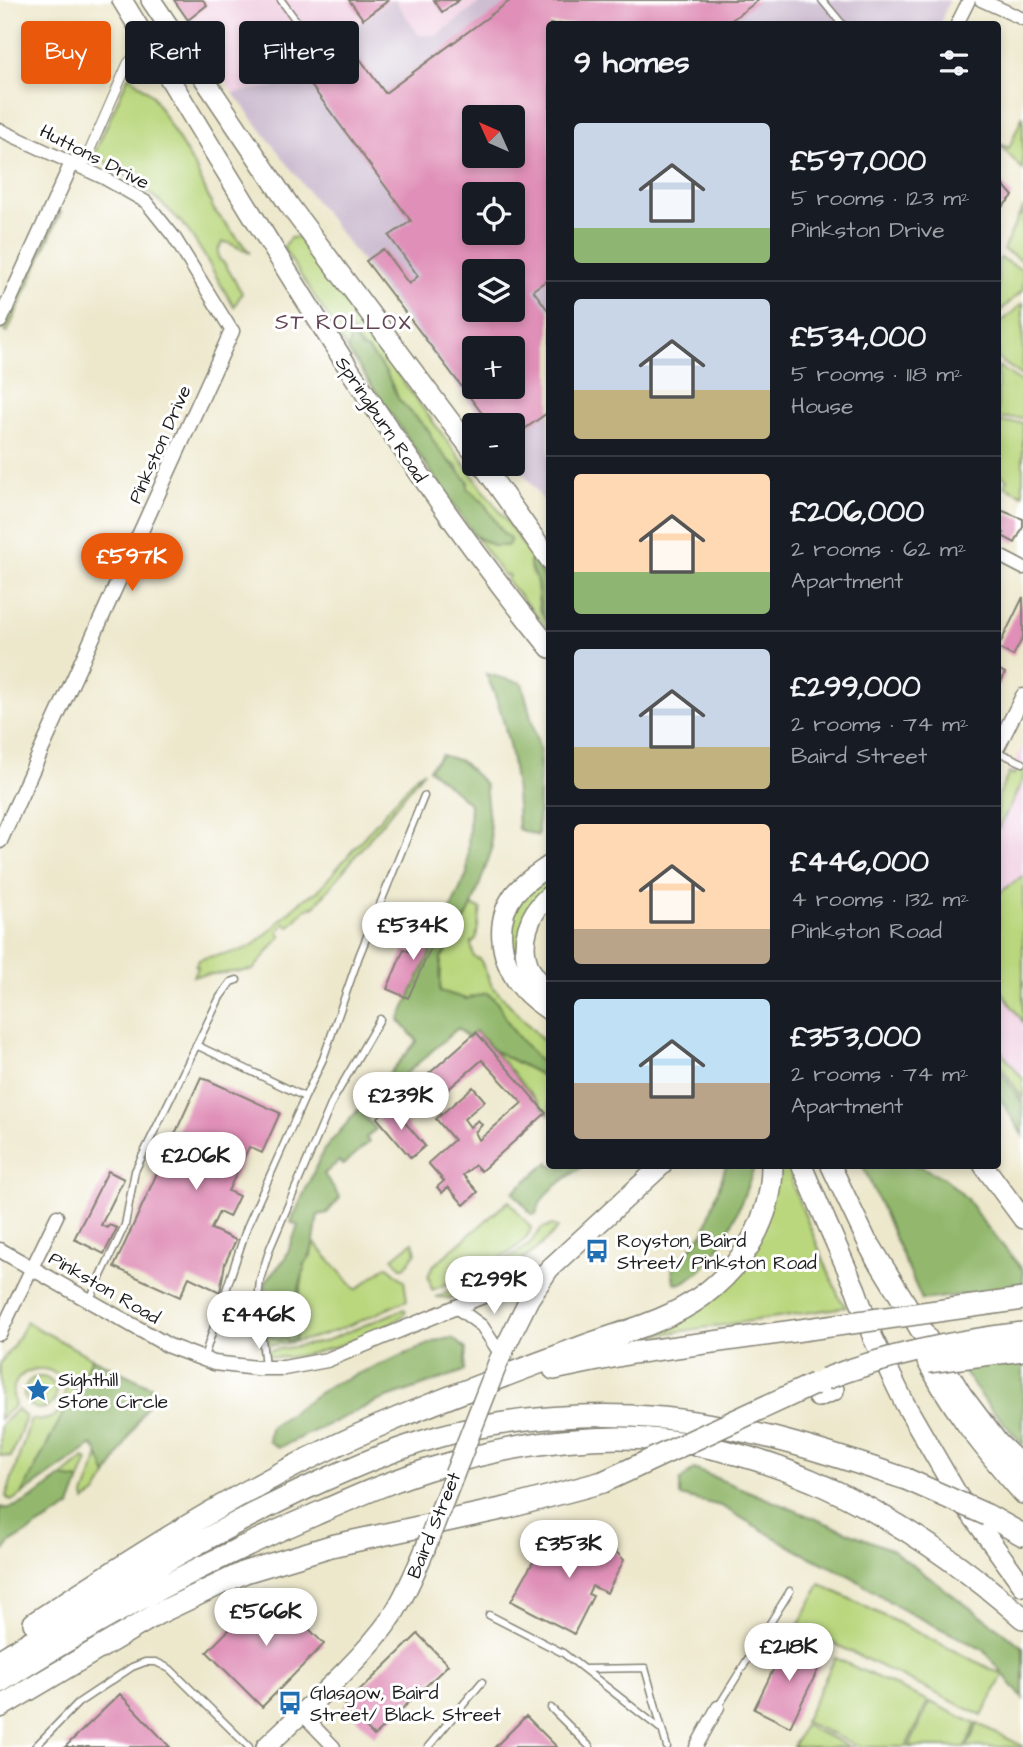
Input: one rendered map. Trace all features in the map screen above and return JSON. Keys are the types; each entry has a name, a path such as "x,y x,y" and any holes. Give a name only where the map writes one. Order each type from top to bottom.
{"highway":[{"path":"0,1646 154,1546 279,1473 364,1432 584,1346 643,1326 699,1298 719,1283 742,1256 755,1235 765,1212 772,1169"},
{"path":"870,1247 961,1395 998,1444 1023,1468"},
{"path":"441,1401 586,1362 700,1343 1023,1299"},
{"path":"0,1707 157,1614 245,1572 331,1546 496,1510 603,1482 706,1446 858,1366 896,1355 970,1340 1023,1333"},
{"path":"822,1387 952,1358 1023,1350"},
{"path":"0,1660 161,1562 267,1506 391,1453 478,1427 556,1418 633,1416 695,1422 764,1435 906,1479 987,1515 1023,1535"},
{"path":"0,1682 175,1579 357,1496 439,1466 490,1453 594,1439 648,1438 695,1444 727,1451 816,1482 872,1509 965,1569 1023,1618"}],"main road":[{"name":"Springburn Road","path":"122,0 135,21"},
{"path":"151,0 289,205 462,437"},
{"name":"Springburn Road","path":"172,84 265,239 356,382 466,542 546,643"},
{"path":"490,476 546,554"},
{"path":"546,867 533,875 514,895 505,915 502,941 503,955 517,981 526,993 546,1009"},
{"path":"546,900 532,916 525,950 531,970 546,990"},
{"name":"Baird Street","path":"267,1747 367,1647 403,1597 425,1549 500,1357 529,1299 549,1269 658,1169"},
{"path":"803,1169 856,1290 873,1338 905,1404 960,1499 1023,1586"},
{"path":"832,1169 925,1358 994,1461 1023,1494"},
{"path":"986,1169 1023,1219"}],"street":[{"path":"958,21 969,0"},
{"path":"981,0 1023,19"},
{"path":"0,321 125,69"},
{"name":"Huttons Drive","path":"0,130 133,193 146,202 174,237 232,331"},
{"name":"Pinkston Drive","path":"0,841 232,331"},
{"path":"1001,557 1023,568"},
{"path":"1001,740 1023,696"},
{"path":"0,1334 57,1216"},
{"name":"Pinkston Road","path":"0,1250 169,1346 203,1360 228,1366 265,1369 298,1367 327,1360 549,1269"},
{"path":"456,1307 482,1326 500,1357"},
{"path":"697,1747 718,1707"},
{"path":"301,1713 334,1747"}],"lane":[{"path":"281,0 296,21"},
{"path":"822,0 840,21"},
{"path":"1001,753 1023,763"},
{"path":"203,1360 247,1227 323,1059 359,956 424,796"},
{"path":"89,1301 125,1225 135,1171 223,992 231,982 237,980"},
{"path":"265,1369 258,1301 260,1280 270,1248 333,1100 380,1019"},
{"path":"196,1045 305,1097"},
{"path":"718,1707 790,1591"},
{"path":"489,1615 564,1653 662,1730"},
{"path":"35,1747 78,1703 132,1667 145,1662 156,1662 170,1669 249,1747"},
{"path":"584,1669 645,1668 667,1747"},
{"path":"428,1747 482,1682"},
{"path":"551,1708 590,1747"}],"shaded area":[{"path":"175,0 391,0 359,24 359,21 239,21 239,84 277,84 273,87 233,93 225,80 225,21 188,21"},
{"path":"391,0 395,0 419,35 437,35 483,0 949,0 941,21 546,21 546,504 525,475 525,413 478,413 467,399 525,399 525,336 462,336 462,392 233,93 274,87 278,84 359,84 359,24"},
{"path":"395,0 483,0 437,35 419,35"},
{"path":"1023,745 1023,1098 1001,1066 1001,790"}],"green space":[{"path":"125,84 139,84 152,95 196,169 214,210 250,253 222,242 218,251 219,259 225,264 242,293 234,307 199,247 176,217 143,188 94,154"},
{"path":"1023,115 1023,170 1001,145 1009,148"},
{"path":"1023,207 1023,261 1003,250"},
{"path":"59,211 61,212 7,333 4,331"},
{"path":"300,237 338,288 339,295 462,461 462,476 473,476 508,523 531,557 531,569 537,578 539,610 546,620 546,627 506,580 509,576 504,576 475,536 494,546 503,533 483,502 468,489 457,466 447,460 431,439 430,432 399,400 386,372 368,350 362,348 357,341 350,342 348,351 283,248 290,238"},
{"path":"1001,259 1023,270 1023,290 1001,310"},
{"path":"1023,303 1023,376 1001,361 1001,322"},
{"path":"354,332 355,340 361,348 368,350 386,372 399,400 430,432 440,450 468,481 468,489 483,502 503,533 510,538 507,546 494,546 475,536 348,351 350,342 347,334"},
{"path":"1001,368 1023,383 1023,418 1001,418"},
{"path":"1001,422 1023,423 1023,495 1004,486 1007,479 1001,475"},
{"path":"531,557 546,581 546,621 541,610 536,579 530,566"},
{"path":"486,674 522,683 540,751 538,836 518,829 516,789 506,730"},
{"path":"441,755 461,761 485,784 492,849 472,906 457,936 441,958 440,991 466,999 486,993 492,997 516,1035 546,1067 546,1077 493,1050 476,1031 468,1038 458,1028 367,1108 362,1114 376,1129 366,1138 369,1142 343,1165 339,1161 324,1174 340,1198 327,1213 318,1215 312,1248 303,1265 305,1267 298,1292 303,1304 300,1311 288,1320 290,1327 296,1332 295,1340 279,1341 269,1336 265,1327 266,1281 285,1259 298,1226 291,1222 323,1151 417,1041 399,1020 467,874 470,804 429,769"},
{"path":"1017,769 1023,771 1023,780 1001,824 1001,790 1009,773 1014,775"},
{"path":"424,771 315,906 306,909 289,927 285,923 278,932 281,936 253,970 193,976 199,960 241,951 253,945 300,902 317,892 417,775"},
{"path":"546,876 546,889 542,892 522,974 507,941 516,903"},
{"path":"1023,876 1023,1022 1001,991 1001,892"},
{"path":"472,906 481,909 476,939 471,943 474,957 480,959 492,986 546,1044 546,1067 516,1035 499,1005 487,993 466,999 440,991 441,958 457,936"},
{"path":"493,1050 546,1077 546,1112"},
{"path":"1001,1051 1023,1079 1023,1098 1001,1066"},
{"path":"1001,1071 1023,1103 1023,1136 1001,1100"},
{"path":"546,1164 546,1169 579,1169 548,1193 536,1214 532,1215 513,1192"},
{"path":"725,1169 752,1169 734,1219 716,1251 693,1276 679,1284 674,1282 672,1270 704,1232"},
{"path":"775,1169 790,1169 792,1184 839,1297 846,1307 634,1338 729,1281"},
{"path":"864,1169 926,1169 946,1179 966,1198 1023,1270 1023,1287 922,1300"},
{"path":"509,1201 531,1228 526,1238 488,1265 432,1290 428,1276 433,1266"},
{"path":"553,1225 558,1228 534,1252 486,1282 482,1275 529,1245 542,1228"},
{"path":"313,1241 356,1290 387,1266 404,1281 407,1300 322,1335 268,1345 265,1327 267,1332 284,1338 290,1327 288,1320 295,1315 303,1265 311,1256"},
{"path":"413,1242 416,1252 405,1267 401,1267 393,1258"},
{"path":"469,1282 472,1289 450,1298 436,1297"},
{"path":"404,1309 406,1312 397,1320 381,1329 338,1346 295,1356 278,1357 267,1354 268,1351 323,1342"},
{"path":"26,1322 92,1358 21,1495 11,1501 6,1497 31,1419 51,1418 65,1399 62,1381 55,1373 45,1369 24,1373 13,1391 15,1405 0,1419 0,1363 12,1348"},
{"path":"452,1338 466,1349 464,1371 376,1402 278,1448 268,1441 270,1427 331,1385 439,1340"},
{"path":"92,1358 156,1389 107,1476 92,1445 21,1495"},
{"path":"1023,1360 1023,1445 987,1404 962,1369 964,1365"},
{"path":"40,1377 51,1382 56,1393 51,1404 40,1409 29,1404 24,1393 29,1382"},
{"path":"17,1409 26,1417 11,1457 0,1455 0,1426"},
{"path":"99,1455 107,1476 96,1494 85,1501 84,1496"},
{"path":"84,1458 88,1460 80,1480 61,1477"},
{"path":"694,1469 892,1550 1023,1647 1023,1699 984,1650 901,1609 850,1576 800,1552 721,1506 680,1496 680,1481"},
{"path":"61,1477 80,1480 70,1507 10,1543 0,1556 0,1507 14,1507 23,1503"},
{"path":"820,1584 1003,1675 982,1716 798,1626"},
{"path":"835,1658 928,1701 906,1747 861,1747 804,1722"},
{"path":"930,1702 976,1724 965,1747 909,1747"},
{"path":"978,1724 1023,1746 1023,1747 967,1747"},
{"path":"804,1725 850,1747 793,1747"}],"building":[{"path":"174,0 203,0 207,5 188,20"},
{"path":"349,0 389,0 363,19"},
{"path":"434,0 459,0 442,12"},
{"path":"511,0 759,0 730,21 546,21 546,281 533,290 546,308 546,414 525,429 525,413 482,413 471,399 525,399 525,336 462,336 462,387 366,261 383,249 409,284 418,276 389,236 411,221 310,84 359,84 359,57 385,93"},
{"path":"1001,182 1013,196 1001,208"},
{"path":"1001,510 1023,519 1023,527 1015,543 1002,536 1004,533 1001,532"},
{"path":"1023,597 1023,637 1013,656 1001,650 1001,642"},
{"path":"423,923 439,930 408,998 387,989 404,949 410,952"},
{"path":"476,1032 546,1113 481,1171 475,1165 463,1175 478,1192 464,1205 448,1187 442,1193 437,1187 444,1181 428,1163 454,1140 436,1119 473,1087 485,1101 464,1119 470,1127 478,1120 482,1125 475,1132 479,1140 522,1103 482,1060 423,1111 407,1093"},
{"path":"201,1077 280,1113 262,1153 249,1147 228,1191 239,1196 229,1217 219,1212 211,1229 236,1240 225,1263 220,1292 189,1277 180,1297 114,1267"},
{"path":"391,1106 425,1146 411,1158 377,1118"},
{"path":"108,1171 124,1179 101,1225 117,1228 104,1254 74,1239"},
{"path":"583,1532 598,1533 624,1560 607,1593 592,1586 588,1594 593,1596 574,1634 511,1601 533,1562"},
{"path":"269,1589 324,1644 262,1707 207,1652"},
{"path":"418,1634 448,1665 374,1736 344,1706"},
{"path":"788,1639 824,1657 790,1727 754,1709"},
{"path":"120,1694 170,1747 65,1747"},
{"path":"526,1716 557,1747 495,1747"}],"place":[{"name":"Royston, Baird Street/ Pinkston Road","path":"597,1251"},
{"name":"Sighthill Stone Circle","path":"38,1390"},
{"name":"Glasgow, Baird Street/ Black Street","path":"290,1703"}],"district":[{"name":"ST ROLLOX","path":"344,322"}]}
